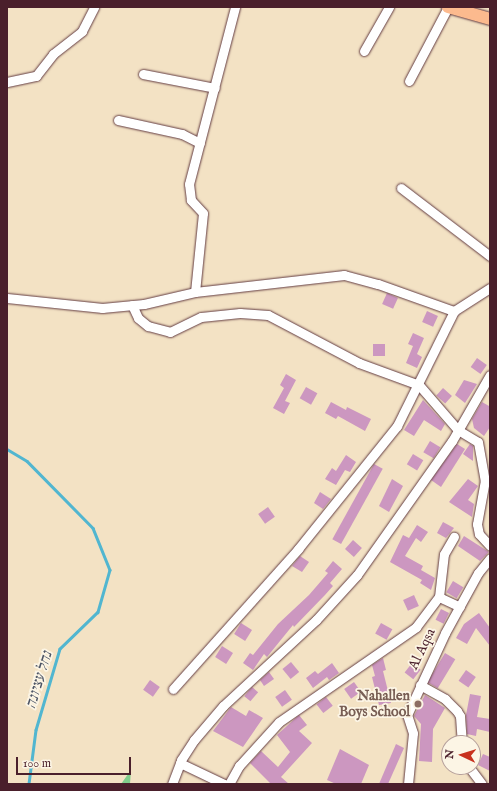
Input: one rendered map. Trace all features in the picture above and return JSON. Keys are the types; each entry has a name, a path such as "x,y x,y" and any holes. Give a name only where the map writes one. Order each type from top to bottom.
{"main road":[{"path":"448,7 490,19"}],"street":[{"path":"7,82 36,76 53,54 82,31 94,7"},
{"path":"195,292 203,213 191,200 189,184 235,7"},
{"path":"364,51 389,7"},
{"path":"409,80 448,7"},
{"path":"143,74 215,88"},
{"path":"118,120 182,134 200,143"},
{"path":"401,188 490,256"},
{"path":"7,298 102,308 132,305 195,292 344,275 378,284 454,311"},
{"path":"174,690 298,548 397,426 419,385 454,311 490,288"},
{"path":"132,305 138,318 148,326 170,332 201,317 240,313 268,315 359,363 419,385 458,430 478,442 482,457 485,480 477,524 479,534 490,546"},
{"path":"172,784 180,763 194,740 223,706 253,676 316,620 357,575 458,430 490,375"},
{"path":"229,784 239,766 279,722 416,627 439,597 444,554 454,537"},
{"name":"Al Aqsa","path":"408,784 413,733 407,715 420,685 460,607 478,573 490,558"},
{"path":"439,597 460,607"},
{"path":"420,685 445,699 457,711 460,716 461,735"},
{"path":"180,763 224,784"},
{"path":"475,775 482,784"}],"green space":[{"path":"131,770 130,784 121,784"}],"building":[{"path":"387,293 398,298 393,309 382,304"},
{"path":"427,311 438,316 433,327 422,322"},
{"path":"413,333 424,338 417,354 422,357 417,368 406,363 413,346 408,344"},
{"path":"373,344 385,344 385,356 373,356"},
{"path":"477,358 487,365 481,374 471,367"},
{"path":"286,374 296,380 285,401 290,403 284,414 273,408 284,388 280,385"},
{"path":"464,380 477,384 465,403 455,395"},
{"path":"306,387 317,393 311,405 300,398"},
{"path":"443,388 452,396 445,403 436,395"},
{"path":"423,400 445,424 441,431 424,420 414,436 404,430"},
{"path":"331,402 346,410 347,407 371,419 365,431 338,416 336,419 325,413"},
{"path":"482,402 489,406 490,416 490,427 484,436 474,428 472,419"},
{"path":"430,441 440,447 434,458 423,452"},
{"path":"457,444 465,449 441,487 431,480"},
{"path":"470,444 473,446 473,461 463,454"},
{"path":"413,454 423,460 417,470 407,464"},
{"path":"346,455 356,462 350,472 345,470 336,485 325,479 332,468 336,471"},
{"path":"374,464 383,469 341,544 332,539"},
{"path":"392,479 403,486 389,512 379,506"},
{"path":"468,479 478,486 468,500 474,504 472,517 449,502"},
{"path":"320,492 331,499 323,509 314,503"},
{"path":"268,507 275,517 265,524 258,514"},
{"path":"443,522 454,528 446,538 437,533"},
{"path":"417,525 428,532 421,542 416,538 405,556 423,566 421,570 435,578 431,590 420,583 422,580 390,562 403,535 409,538"},
{"path":"464,536 489,552 480,561 458,546"},
{"path":"353,540 362,548 354,557 345,549"},
{"path":"300,556 309,562 302,572 292,566"},
{"path":"333,561 342,569 330,583 333,586 294,627 293,625 267,657 264,654 253,670 243,663 250,653 253,655 278,624 309,595 328,573 325,571"},
{"path":"453,581 463,587 457,598 446,592"},
{"path":"414,595 419,606 408,611 403,600"},
{"path":"441,609 449,613 444,624 436,620"},
{"path":"479,613 490,628 490,646 476,628 467,644 456,638 464,624"},
{"path":"241,623 252,630 245,641 234,634"},
{"path":"381,623 392,629 387,640 375,633"},
{"path":"222,646 233,653 226,664 215,657"},
{"path":"445,653 455,659 438,688 427,682"},
{"path":"383,658 386,670 383,671 391,703 379,705 372,677 375,676 372,665"},
{"path":"291,662 299,672 291,679 282,669"},
{"path":"332,663 339,673 329,680 327,677 313,688 306,678 315,671 318,674"},
{"path":"412,663 421,670 413,679 405,672"},
{"path":"466,670 476,677 468,688 459,681"},
{"path":"269,672 274,679 264,686 260,680"},
{"path":"150,680 160,687 153,697 143,690"},
{"path":"354,682 361,692 351,699 344,689"},
{"path":"252,687 258,692 250,701 244,696"},
{"path":"285,690 292,700 282,707 275,697"},
{"path":"470,694 481,696 477,717 490,719 490,732 477,729 476,735 467,734 466,715"},
{"path":"425,695 445,708 433,729 432,762 419,761 421,724 414,716"},
{"path":"326,697 333,706 323,713 317,704"},
{"path":"231,707 246,716 249,710 263,718 243,747 213,731"},
{"path":"299,715 307,725 299,731 312,743 281,777 289,784 271,784 250,763 261,751 278,767 290,752 277,735"},
{"path":"396,744 404,748 388,784 379,784"},
{"path":"340,749 369,765 361,784 336,784 327,780"},
{"path":"483,754 490,757 490,771 481,766 481,758"}],"waterway":[{"name":"נחל עציונה","path":"7,449 27,461 93,528 110,570 98,612 60,649 36,730 29,784"}],"place":[{"name":"Nahallen Boys School","path":"418,704"}]}
